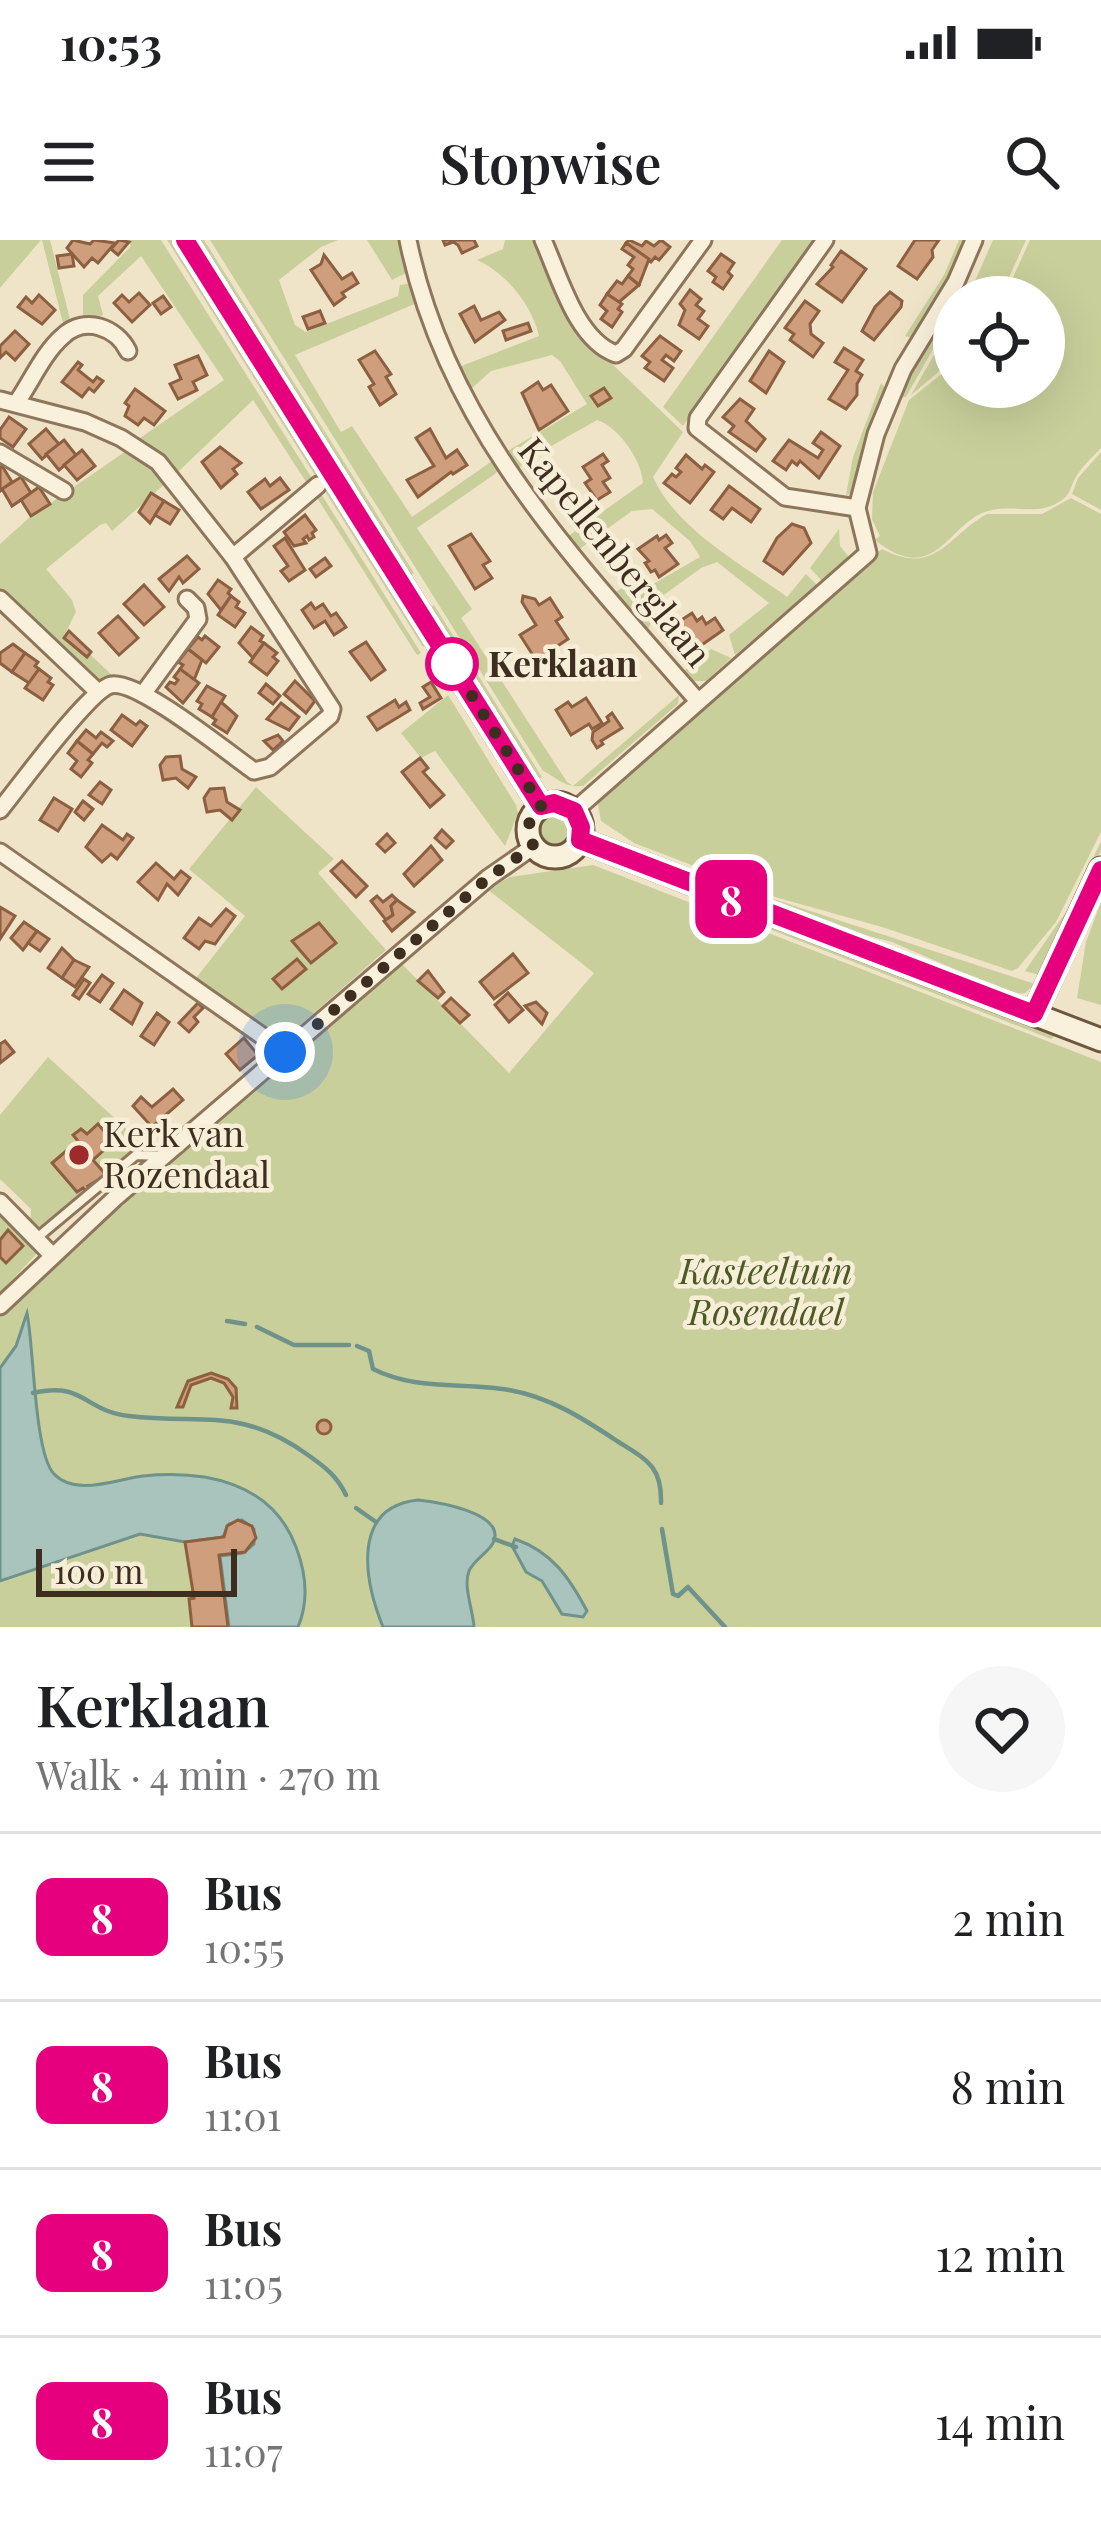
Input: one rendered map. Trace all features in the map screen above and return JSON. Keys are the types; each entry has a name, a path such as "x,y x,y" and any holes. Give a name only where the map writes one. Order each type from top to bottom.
{"main road":[{"path":"185,240 541,806"},
{"path":"580,805 580,840 571,851 555,856 533,846 529,821 541,806 580,805"},
{"path":"580,840 1101,1040"},
{"path":"1034,1014 1101,869"}],"street":[{"name":"Kapellenberglaan","path":"408,240 435,334 497,457 548,529 697,700"},
{"path":"543,240 582,322 602,347 616,354 703,240"},
{"path":"825,240 698,418 697,428 785,497 857,508"},
{"path":"580,805 868,553 857,508 876,434 903,369 950,294 974,240"},
{"path":"0,810 98,692 118,684 143,694 254,771 270,767 330,716 332,709 199,509 158,462 122,438 8,401 63,334 105,326 121,336 128,351"},
{"path":"0,453 64,491"},
{"path":"232,557 319,485"},
{"path":"0,599 98,692"},
{"path":"143,694 198,619 188,599"},
{"path":"0,1306 162,1157 488,878 533,846"},
{"path":"4,862 285,1052"},
{"path":"0,1202 53,1256"}],"lane":[{"path":"37,1237 136,1155 162,1157"}],"green space":[{"path":"0,240 41,240 0,288"},
{"path":"42,240 50,240 71,323 64,327"},
{"path":"128,240 161,240 315,483 310,488 253,400 178,472 140,438 224,380 141,256 98,296 103,315 83,325 83,295 131,246"},
{"path":"167,240 177,240 412,612 423,647"},
{"path":"193,240 204,240 414,573 411,575 393,556"},
{"path":"210,240 338,240 321,247 279,280 295,325 306,332 398,296 400,285 413,283 419,302 295,355 341,432 352,426 412,517 492,461 498,470 417,528 472,609 461,618 572,786 543,771"},
{"path":"367,240 403,240 410,271 392,280"},
{"path":"505,240 534,240 582,335 683,432 653,477 678,513 712,544 787,597 806,574 817,585 735,655 729,635 769,603 717,562 701,568 643,610 651,623 648,629 616,592 630,583 648,587 700,557 690,541 652,509 632,511 578,550 567,537 643,483 634,455 613,430 597,420 516,471 504,453 587,404 552,355 491,371 470,390 459,367 539,336 516,291 477,260 503,249"},
{"path":"782,240 816,240 683,426 663,407"},
{"path":"959,240 967,240 951,276 944,275"},
{"path":"993,240 1026,240 1010,276 977,276"},
{"path":"1030,240 1101,240 1101,448 1078,473 1068,495 1053,505 988,511 927,555 913,558 896,553 875,540 880,536 872,519 873,492 909,400 933,381 933,408 1065,408 1065,276 1014,276"},
{"path":"933,292 933,305 913,338 905,336"},
{"path":"933,334 933,349 906,397 897,397"},
{"path":"933,357 933,377 911,395"},
{"path":"881,383 887,390 854,493 846,495 853,457"},
{"path":"129,449 167,482 112,531 106,523 100,525 46,569 76,612 66,632 112,675 98,680 0,590 0,544 30,517"},
{"path":"1101,452 1101,510 1072,494 1078,478"},
{"path":"318,489 421,653 417,655 314,493"},
{"path":"1071,498 1101,514 1101,832 1056,922 1018,968 1012,971 775,897 634,843 601,821 597,800 702,702 882,549 900,556 928,556 987,514 1042,514"},
{"path":"839,529 840,546 849,557 822,581 810,568"},
{"path":"434,605 542,777 538,779 446,640"},
{"path":"711,649 731,658 706,681 694,681 684,671"},
{"path":"448,695 516,805 518,813 505,846 435,751 421,758 401,733"},
{"path":"679,695 678,704 583,786 573,786"},
{"path":"256,787 334,859 318,873 386,950 283,1040 196,978 245,916 189,869"},
{"path":"555,814 566,818 570,829 566,840 555,844 544,840 540,829 544,818"},
{"path":"1101,841 1101,851 1039,975 1025,971 1072,903"},
{"name":"Kasteeltuin Rosendael","path":"593,865 1101,1062 1101,1627 0,1627 0,1317 118,1205 124,1206 121,1202 400,962 509,1073 594,973 487,889 510,877"},
{"path":"737,887 1035,984 1025,993 1012,994 892,942 724,888"},
{"path":"715,900 1055,1036 1051,1039 723,911"},
{"path":"1101,902 1101,1005 1077,998 1086,942"},
{"path":"48,1057 144,1145 44,1227 35,1228 30,1224 31,1209 0,1179 0,1115"},
{"path":"0,1209 40,1250 0,1293"}],"water":[{"path":"27,1313 42,1445 54,1474 85,1486 143,1476 190,1475 253,1494 285,1525 296,1547 305,1597 298,1627 229,1627 220,1556 243,1553 254,1544 254,1529 242,1520 229,1524 223,1537 185,1542 140,1534 0,1581 0,1368 16,1346"},
{"path":"418,1500 467,1510 494,1531 492,1545 467,1577 474,1627 383,1627 368,1568 372,1531 396,1506"},
{"path":"515,1539 558,1567 587,1611 583,1617 562,1614 542,1581 526,1572 512,1546"}],"building":[{"path":"73,240 115,243 98,263 92,258 84,267 67,248"},
{"path":"119,240 129,242 118,255 111,249"},
{"path":"443,240 474,240 477,246 462,253 458,245 445,245"},
{"path":"661,240 670,247 651,262 626,243 654,246"},
{"path":"915,240 939,240 917,279 898,266"},
{"path":"626,243 649,259 639,285 628,276 634,257 622,249"},
{"path":"841,251 866,269 842,302 817,284"},
{"path":"72,254 74,266 59,268 57,256"},
{"path":"721,254 734,263 723,289 708,271"},
{"path":"324,255 342,279 352,273 358,283 334,305 311,270 321,264"},
{"path":"628,276 639,285 619,302 607,294 617,281 622,284"},
{"path":"690,290 701,299 696,305 704,311 698,319 708,326 699,339 679,325 685,310 680,304"},
{"path":"890,292 902,301 901,307 874,340 862,331"},
{"path":"139,293 150,305 132,322 114,303 122,295 129,302"},
{"path":"607,294 622,304 612,327 601,319 607,311 600,305"},
{"path":"39,295 55,310 42,324 18,307 26,297 32,303"},
{"path":"163,296 171,307 161,314 153,303"},
{"path":"805,301 819,311 810,324 811,334 823,343 813,357 790,340 794,334 785,328"},
{"path":"474,306 481,320 499,312 505,320 475,342 460,314"},
{"path":"320,311 325,323 308,329 303,317"},
{"path":"528,323 531,331 506,340 503,331"},
{"path":"15,331 29,344 15,360 6,352 0,358 0,346"},
{"path":"660,336 681,351 674,361 666,355 662,360 673,368 664,381 645,368 650,362 642,356"},
{"path":"844,348 863,360 856,371 862,375 857,395 846,409 829,399 848,370 835,362"},
{"path":"375,351 391,374 386,377 396,394 380,405 359,360"},
{"path":"769,351 784,362 766,393 750,381"},
{"path":"198,356 207,375 193,382 197,390 178,399 170,384 181,379 175,365"},
{"path":"78,362 82,365 78,370 93,382 97,377 103,381 82,397 62,382"},
{"path":"538,382 543,390 551,385 568,411 539,430 522,393"},
{"path":"604,388 611,398 598,406 591,396"},
{"path":"135,389 165,411 154,425 144,418 138,425 125,416 129,406 125,403"},
{"path":"740,399 754,409 746,421 765,439 756,451 729,432 734,426 723,417"},
{"path":"9,417 26,429 13,447 0,438"},
{"path":"46,429 59,444 42,459 29,444"},
{"path":"430,429 446,458 457,450 467,465 418,497 407,480 434,466 416,438"},
{"path":"821,432 840,446 819,478 800,461 797,465 792,461 786,470 773,461 789,440 818,458 823,450 813,443"},
{"path":"64,440 76,455 59,470 46,454"},
{"path":"220,447 241,463 233,469 237,474 221,488 202,462"},
{"path":"82,450 95,466 77,480 64,465"},
{"path":"603,454 608,461 602,465 610,478 603,482 610,492 597,500 585,483 591,479 583,467"},
{"path":"686,455 702,469 705,465 714,472 690,503 664,483 681,472 676,468"},
{"path":"0,468 12,482 0,491"},
{"path":"21,477 31,493 12,506 2,489"},
{"path":"280,478 289,490 261,509 248,492 265,479 270,486"},
{"path":"729,486 760,509 751,522 732,508 723,519 711,510"},
{"path":"39,487 50,504 31,516 21,500"},
{"path":"151,493 164,501 150,523 139,512"},
{"path":"164,501 179,510 170,524 155,515"},
{"path":"305,515 316,530 314,537 309,540 307,536 306,543 294,546 284,532"},
{"path":"792,524 804,528 811,543 783,574 764,561"},
{"path":"471,534 490,561 483,565 492,578 475,589 449,546"},
{"path":"666,535 672,543 665,548 678,564 659,577 638,549"},
{"path":"285,538 305,570 289,581 281,571 288,566 274,546"},
{"path":"187,556 199,569 183,583 179,577 169,591 159,579"},
{"path":"325,558 331,566 316,577 310,569"},
{"path":"218,580 231,589 221,610 208,594"},
{"path":"144,585 164,607 144,625 124,604"},
{"path":"231,596 245,613 235,627 218,615"},
{"path":"523,596 539,605 550,598 562,617 556,621 568,639 536,660 520,635 536,625"},
{"path":"311,603 315,609 323,604 346,627 334,635 325,621 314,628 302,610"},
{"path":"692,613 706,624 715,618 723,630 696,649 677,623"},
{"path":"118,616 138,638 119,655 99,633"},
{"path":"251,627 263,636 260,641 264,643 253,658 239,643"},
{"path":"69,631 91,652 87,657 64,638"},
{"path":"205,636 219,647 206,663 188,649"},
{"path":"366,642 385,670 371,680 350,652"},
{"path":"264,643 277,653 273,657 278,661 267,675 250,662"},
{"path":"13,644 25,653 12,672 0,663 0,653"},
{"path":"188,649 202,660 194,680 178,662"},
{"path":"25,653 38,662 39,669 29,683 12,672"},
{"path":"39,669 53,685 43,700 25,688"},
{"path":"180,669 199,683 183,703 166,687 175,684"},
{"path":"295,681 315,701 306,713 284,694"},
{"path":"431,682 441,698 423,709 420,703 430,697 423,687"},
{"path":"266,684 280,696 273,704 259,693"},
{"path":"207,686 225,696 212,717 199,709 202,704 197,701"},
{"path":"586,698 602,723 592,729 589,724 571,735 556,710"},
{"path":"395,700 399,707 406,702 410,710 377,730 368,717"},
{"path":"221,702 237,716 227,733 213,724"},
{"path":"281,703 299,717 289,730 267,719"},
{"path":"612,713 622,728 597,748 593,732"},
{"path":"122,715 147,726 132,746 111,730"},
{"path":"86,730 96,738 101,732 113,741 107,747 102,743 93,754 77,741"},
{"path":"278,735 283,741 273,750 264,741"},
{"path":"77,741 93,754 81,777 71,769 77,761 68,753"},
{"path":"180,756 182,769 196,777 188,788 176,778 163,780 160,765 166,757"},
{"path":"420,758 428,768 423,772 444,795 430,807 402,772"},
{"path":"100,782 111,790 102,804 89,795"},
{"path":"224,788 227,802 240,810 232,820 220,810 207,812 204,798 210,789"},
{"path":"54,798 72,809 58,831 40,820"},
{"path":"83,801 93,809 84,820 75,812"},
{"path":"102,825 123,840 127,834 133,838 117,859 111,854 102,862 86,847"},
{"path":"442,830 453,841 446,848 435,838"},
{"path":"387,834 395,843 385,852 377,844"},
{"path":"431,846 442,860 414,886 404,874"},
{"path":"342,861 367,886 356,897 331,871"},
{"path":"156,863 174,879 181,871 190,878 178,895 167,884 158,900 138,882"},
{"path":"392,895 397,900 391,906 393,915 386,920 371,901 377,896 383,902"},
{"path":"397,900 414,912 392,931 384,921 393,915 391,906"},
{"path":"0,907 15,916 0,939"},
{"path":"226,909 235,916 215,944 205,941 199,949 184,938 199,918 211,926"},
{"path":"24,922 37,931 23,950 11,938"},
{"path":"319,923 336,943 311,963 292,941"},
{"path":"37,931 49,939 40,951 28,943"},
{"path":"62,948 74,960 62,978 48,968"},
{"path":"513,954 528,973 494,999 480,982"},
{"path":"297,959 306,969 282,989 273,979"},
{"path":"74,960 89,967 75,987 62,978"},
{"path":"428,971 444,992 438,998 418,981"},
{"path":"102,975 113,983 100,1002 88,994"},
{"path":"84,979 90,983 79,999 73,995"},
{"path":"124,990 142,1003 132,1024 111,1009"},
{"path":"508,993 523,1010 509,1022 495,1005"},
{"path":"451,998 469,1015 460,1023 443,1006"},
{"path":"536,1002 547,1013 542,1024 525,1006"},
{"path":"198,1003 203,1008 189,1032 179,1023"},
{"path":"157,1013 169,1022 154,1045 141,1036"},
{"path":"244,1038 258,1055 240,1070 226,1054"},
{"path":"5,1041 14,1052 0,1063 0,1044"},
{"path":"173,1089 183,1100 152,1127 133,1106 141,1097 152,1107"},
{"name":"Kerk van Rozendaal","path":"98,1124 110,1138 93,1160 106,1175 88,1186 87,1192 83,1188 77,1192 52,1163 78,1141 73,1135 81,1129 87,1134"},
{"path":"8,1230 23,1246 6,1263 0,1257 0,1240"},
{"path":"211,1373 228,1379 236,1388 237,1408 231,1408 233,1397 224,1383 211,1378 191,1385 183,1407 177,1407 188,1381"},
{"path":"324,1420 331,1427 324,1434 317,1427"},
{"path":"238,1520 252,1526 256,1538 245,1552 219,1555 228,1627 192,1627 189,1599 194,1598 185,1542 224,1537 227,1526"}],"waterway":[{"path":"227,1321 245,1324"},
{"path":"257,1327 294,1345 349,1345"},
{"path":"357,1346 369,1351 373,1369 390,1376 509,1390 566,1410 651,1465 659,1480 661,1503"},
{"path":"33,1393 63,1391 129,1416 221,1420 261,1430 320,1464 346,1495"},
{"path":"356,1508 376,1522"},
{"path":"662,1529 673,1594 678,1596 688,1587 725,1627"},
{"path":"494,1539 516,1547"}],"bus line":[{"name":"8","path":"185,240 541,806 554,803 574,811 581,827 580,840 1034,1014 1101,870"}],"place":[{"name":"Kerklaan","path":"452,664"},
{"name":"Kerk van Rozendaal","path":"79,1155"}],"route":[{"path":"285,1052 488,878 533,846 529,821 541,806 452,664"}]}
